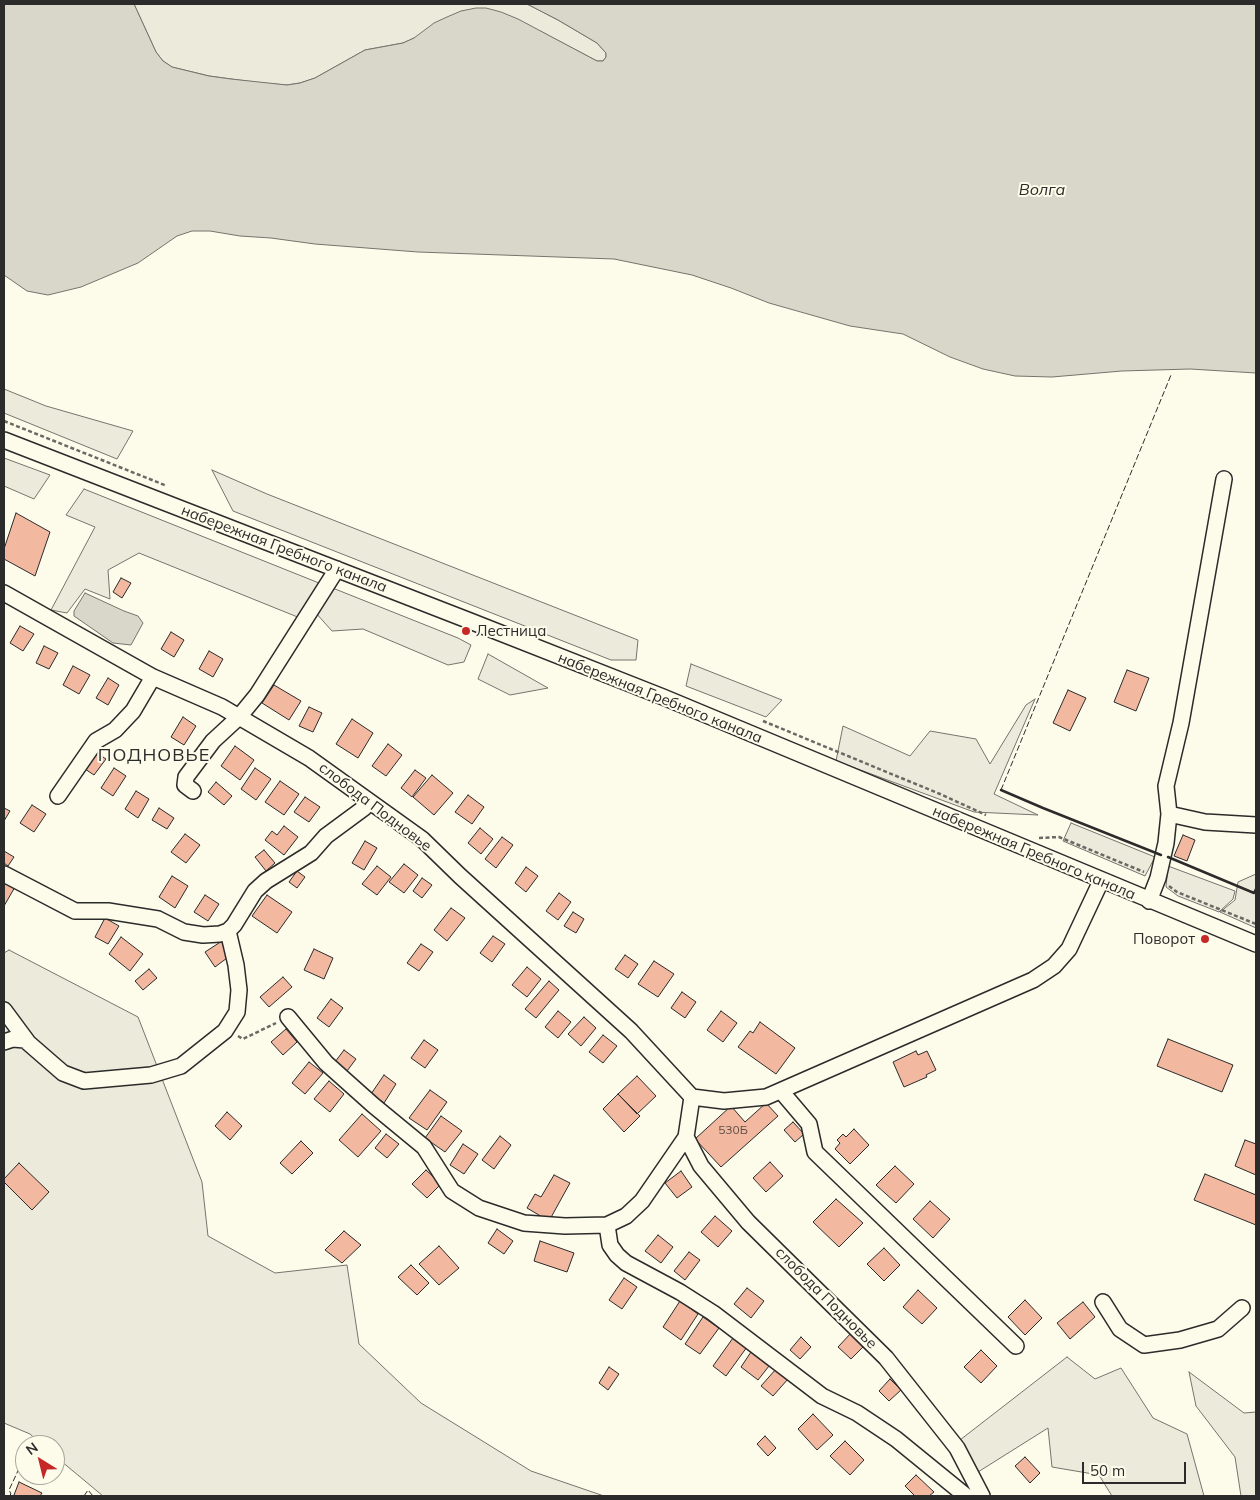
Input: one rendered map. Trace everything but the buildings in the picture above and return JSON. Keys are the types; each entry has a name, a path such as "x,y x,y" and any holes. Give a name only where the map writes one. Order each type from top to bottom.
{"street":[{"name":"набережная Гребного канала","path":"4,440 663,697 1256,944"},
{"path":"1149,900 1158,878 1166,843 1169,814 1166,786 1181,723 1224,479"},
{"path":"193,791 185,785 186,777 213,741 239,717 257,695 337,569"},
{"name":"слобода Подновье","path":"4,593 153,677 222,707 309,758 422,839 460,876 631,1031 692,1097"},
{"path":"58,796 96,741 115,730 133,711 153,677"},
{"path":"4,874 75,911 108,911 158,919 184,932 203,935 220,934 228,931 234,924 260,886 311,853 326,836 364,808 370,801"},
{"path":"1169,814 1205,822 1256,825"},
{"path":"288,1017 326,1064 424,1147 452,1191 479,1208 524,1223 565,1226 607,1225 626,1216 642,1201 686,1137 692,1097 724,1101 766,1097 1033,980 1054,966 1069,949 1101,880"},
{"path":"4,1010 27,1041 63,1073 84,1080 151,1075 181,1066 225,1031 237,1012 239,990 236,965 228,931"},
{"path":"4,1042 13,1039 27,1041"},
{"path":"780,1090 809,1124 815,1152 1016,1346"},
{"name":"слобода Подновье","path":"686,1137 701,1166 748,1222 892,1365 957,1448 982,1496"},
{"path":"607,1225 610,1246 626,1263 680,1292 713,1313 822,1396 857,1413 896,1439 966,1496"},
{"path":"1103,1302 1120,1329 1144,1345 1180,1340 1218,1329 1242,1308"}],"path":[{"path":"225,1031 244,1039 288,1017"}],"shaded area":[{"path":"134,4 527,4 597,43 606,53 606,57 603,61 597,61 540,31 414,38 403,43 365,50 315,78 300,83 287,85 261,83 209,76 172,67 163,61 156,52"},
{"path":"4,389 46,406 133,431 117,459 4,413"},
{"path":"4,458 50,475 34,499 4,486"},
{"path":"212,470 267,494 638,640 636,660 611,660 233,511"},
{"path":"84,489 324,585 300,618 139,553 108,570 110,599 85,589 67,613 51,610 95,527 66,515"},
{"path":"330,587 458,638 471,645 464,662 448,665 363,629 332,631 315,612"},
{"path":"488,654 548,688 510,695 478,679"},
{"path":"691,664 782,700 766,717 686,686"},
{"path":"1035,699 994,794 1038,815 974,812 836,761 843,726 910,756 930,731 976,739 990,764 1026,705"},
{"path":"1071,823 1155,857 1145,876 1063,841"},
{"path":"1168,866 1235,891 1233,899 1219,912 1178,896 1166,887"},
{"path":"1256,874 1256,928 1220,912 1235,900 1238,882"},
{"path":"9,950 138,1017 202,1182 208,1236 275,1273 347,1265 359,1344 421,1403 531,1471 604,1496 103,1496 65,1464 65,1435 31,1435 4,1423 4,953"},
{"path":"1067,1357 1095,1379 1121,1368 1153,1418 1187,1434 1204,1496 1112,1496 1099,1475 1052,1467 1048,1428 978,1472 960,1440"},
{"path":"1189,1372 1244,1413 1256,1412 1256,1496 1241,1496 1235,1457 1196,1406"}],"water":[{"name":"Волга","path":"4,4 134,4 156,52 163,61 172,67 209,76 287,85 315,78 365,50 403,43 414,38 434,23 461,11 476,8 486,8 518,19 597,61 603,61 606,53 597,43 527,4 1256,4 1256,373 1190,369 1122,371 1052,377 1015,376 983,369 950,357 903,334 850,326 769,303 692,275 614,259 418,252 315,244 210,231 192,231 177,236 138,263 81,287 48,295 27,291 4,275"},
{"path":"85,593 138,616 143,623 131,645 113,643 74,616 74,611"}],"fence":[{"path":"1001,790 1171,375"},
{"path":"9,1496 11,1494 9,1490 15,1477"},
{"path":"84,1496 88,1490 93,1496"}],"wall":[{"path":"1001,790 1161,855"},
{"path":"1168,857 1254,893 1256,889"}],"place":[{"name":"Лестница","path":"466,631"},
{"name":"Поворот","path":"1205,939"}],"district":[{"name":"ПОДНОВЬЕ","path":"154,756"}]}
